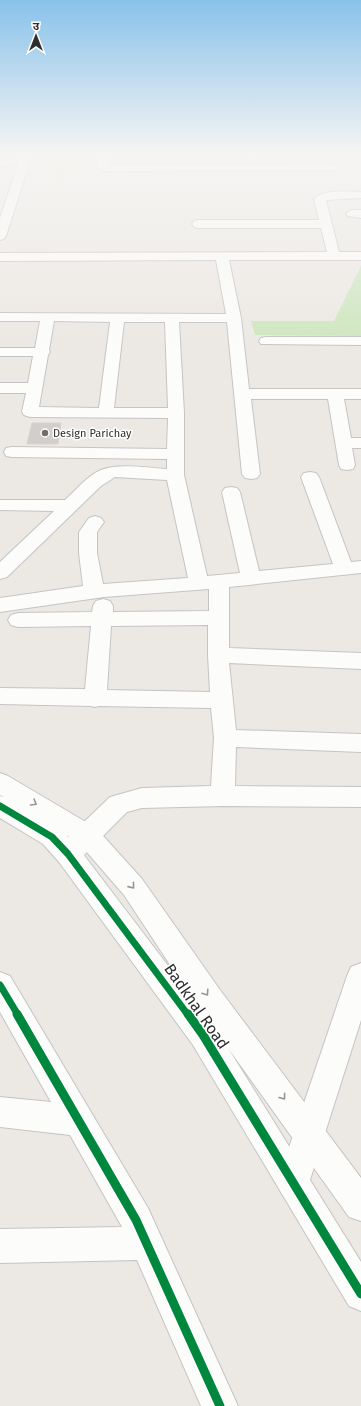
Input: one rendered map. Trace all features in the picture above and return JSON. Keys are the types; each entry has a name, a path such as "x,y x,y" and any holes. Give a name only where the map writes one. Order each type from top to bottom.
{"street":[{"path":"324,218 334,256"},
{"path":"0,236 2,223"},
{"path":"198,224 325,224"},
{"path":"0,257 361,256"},
{"path":"222,257 234,318 251,474"},
{"path":"0,317 234,318"},
{"path":"48,317 43,352 30,412 106,411 176,413"},
{"path":"106,411 117,318"},
{"path":"172,318 176,413 174,454 175,474 209,582 218,618 218,654 225,738 223,796"},
{"path":"266,341 361,341"},
{"path":"0,352 43,352"},
{"path":"0,388 35,388"},
{"path":"242,394 361,394"},
{"path":"335,394 347,465"},
{"path":"343,443 361,443"},
{"path":"12,452 174,454"},
{"path":"0,573 69,506 95,482 107,474 115,472 175,474"},
{"path":"0,605 99,591 352,568 310,477"},
{"path":"231,492 251,578"},
{"path":"0,505 69,506"},
{"path":"95,522 88,532 88,553 99,591 102,620 95,699"},
{"path":"0,552 25,550"},
{"path":"18,620 218,618"},
{"path":"218,654 361,661"},
{"path":"0,696 95,699 222,700"},
{"path":"225,738 361,743"},
{"name":"Badkhal Road","path":"0,783 77,845 133,887 210,1000 310,1133 361,1205"},
{"path":"77,845 119,804 142,798 223,796 361,797"},
{"name":"Badkhal Road","path":"0,806 52,837 77,845 203,1034 361,1294"},
{"path":"293,1182 361,976"},
{"path":"0,985 136,1220 220,1406"},
{"path":"0,1112 79,1121"},
{"path":"0,1246 147,1243"}],"green space":[{"path":"361,266 361,336 255,335 251,321 334,321"}],"building":[{"name":"Design Parichay","path":"32,423 61,423 58,444 27,444"}],"cycle path":[{"path":"0,806 52,837 68,854 203,1035 361,1294"},
{"path":"0,985 136,1220 220,1406"}],"place":[{"name":"Design Parichay","path":"45,433"}]}
